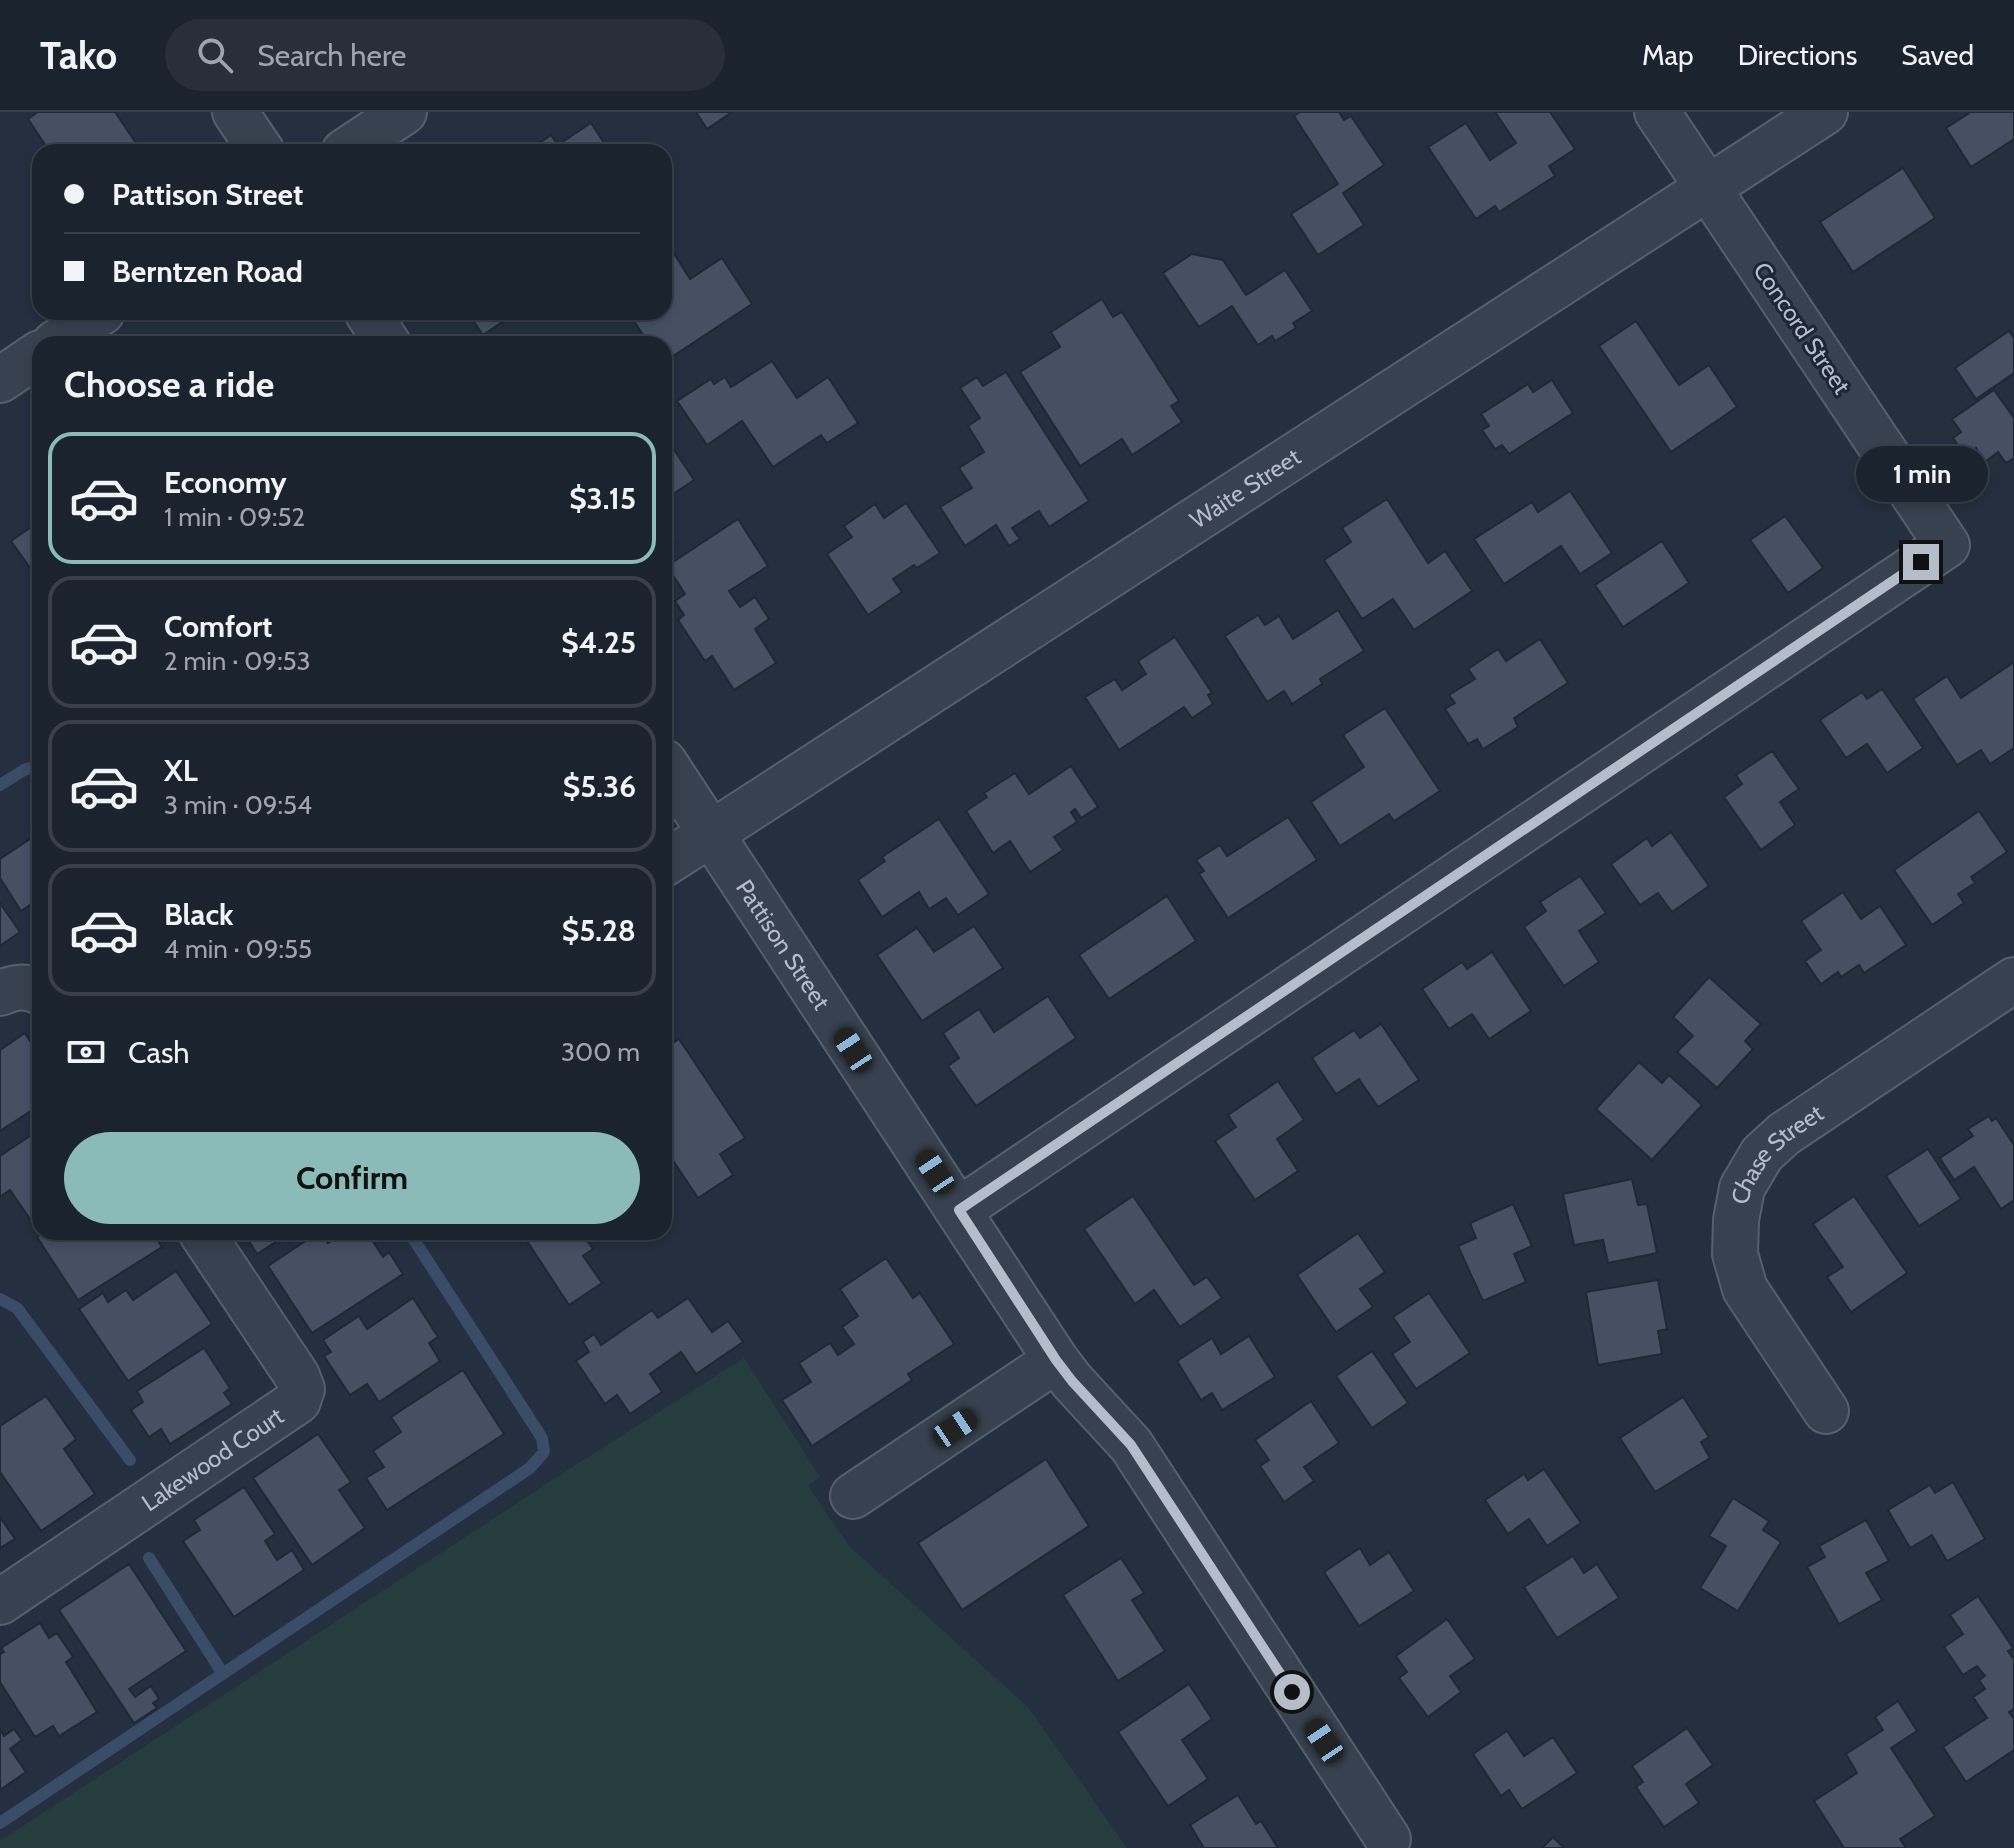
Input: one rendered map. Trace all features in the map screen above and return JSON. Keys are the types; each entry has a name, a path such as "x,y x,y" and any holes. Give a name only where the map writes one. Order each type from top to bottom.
{"street":[{"path":"235,112 257,144"},
{"path":"356,144 404,112"},
{"name":"Concord Street","path":"959,1210 1947,545 1657,112"},
{"name":"Waite Street","path":"672,859 1825,112"},
{"path":"66,336 90,320"},
{"path":"0,380 32,358"},
{"name":"Pattison Street","path":"672,774 1056,1360 1131,1445 1388,1839"},
{"name":"Chase Street","path":"1826,1411 1745,1289 1735,1254 1736,1220 1742,1188 1762,1154 1784,1134 2014,980"},
{"path":"0,993 17,987 32,988"},
{"name":"Lakewood Court","path":"0,1602 298,1401 302,1389 297,1376 206,1240"},
{"path":"853,1496 1056,1360"}],"green space":[{"path":"744,1358 820,1477 808,1486 849,1546 1028,1707 1127,1848 0,1848 0,1841"}],"building":[{"path":"38,112 115,112 137,144 45,144 28,119"},
{"path":"696,112 732,112 707,129"},
{"path":"1300,112 1339,112 1344,120 1351,116 1384,165 1343,193 1364,225 1318,255 1291,214 1338,184 1294,116"},
{"path":"1495,112 1550,112 1575,149 1549,166 1555,176 1499,212 1495,206 1476,219 1428,147 1466,123 1490,160 1516,143"},
{"path":"1971,112 2014,112 2014,139 1971,167 1946,128"},
{"path":"591,123 605,144 560,144"},
{"path":"551,135 557,144 538,144"},
{"path":"1903,168 1935,218 1853,272 1820,222"},
{"path":"673,252 690,279 722,258 752,304 672,357 672,336 644,336 633,320 672,320"},
{"path":"1192,254 1223,260 1246,295 1285,270 1312,311 1293,323 1296,328 1275,341 1272,336 1258,345 1232,306 1199,327 1163,273"},
{"path":"1102,299 1113,317 1122,312 1179,401 1171,406 1182,422 1132,455 1122,439 1080,466 1020,372 1060,347 1051,332"},
{"path":"473,320 505,320 483,335"},
{"path":"1636,321 1679,385 1709,365 1737,407 1671,452 1599,346"},
{"path":"2009,331 2014,338 2014,373 1976,399 1955,368"},
{"path":"772,361 797,398 828,377 858,423 827,443 821,435 773,467 742,421 707,445 677,401 711,379 714,384 725,377 731,387"},
{"path":"1006,372 1089,501 1049,527 1039,511 1012,528 1020,539 1009,546 996,525 965,546 940,507 972,488 959,468 984,452 968,426 980,418 960,388 977,377 983,386"},
{"path":"1552,380 1573,413 1509,454 1502,445 1495,449 1482,430 1489,426 1481,414 1528,384 1533,392"},
{"path":"1994,390 2014,418 2014,458 2006,463 1998,452 1985,462 1976,448 1965,456 1953,438 1961,432 1952,419"},
{"path":"672,447 694,480 672,495"},
{"path":"1570,491 1612,553 1580,574 1561,546 1504,584 1474,539 1532,502 1538,512"},
{"path":"1387,499 1428,563 1445,551 1472,591 1414,630 1393,599 1362,619 1324,560 1351,542 1342,528"},
{"path":"906,503 940,553 893,579 902,592 868,615 827,554 852,537 844,526 875,504 884,518"},
{"path":"1785,516 1823,568 1788,593 1750,540"},
{"path":"738,519 768,566 729,591 740,607 755,597 769,619 755,629 776,663 734,690 712,656 705,661 678,620 684,615 675,601 685,594 672,574 672,563"},
{"path":"32,527 32,571 11,541"},
{"path":"1662,541 1689,583 1623,627 1595,585"},
{"path":"1338,610 1364,651 1320,679 1322,684 1292,704 1284,691 1267,702 1225,636 1258,615 1265,625 1279,616 1293,639"},
{"path":"1175,637 1212,693 1208,695 1213,704 1192,718 1184,707 1119,750 1085,697 1115,679 1122,690 1146,674 1138,661"},
{"path":"1540,639 1568,683 1514,718 1518,727 1483,749 1477,739 1468,744 1445,709 1455,703 1449,695 1475,679 1468,669 1498,649 1506,661"},
{"path":"2014,662 2014,748 1990,764 1981,750 1957,765 1913,699 1947,676 1961,698"},
{"path":"1882,689 1923,748 1887,773 1867,744 1846,758 1820,720 1862,692 1867,699"},
{"path":"1385,708 1440,791 1394,821 1389,814 1340,846 1311,802 1364,767 1343,735"},
{"path":"1772,751 1799,789 1780,802 1795,825 1761,850 1724,797 1742,784 1736,775"},
{"path":"1071,766 1098,807 1081,818 1075,809 1071,812 1077,822 1054,837 1063,850 1030,872 1010,841 993,853 966,811 987,797 984,793 1015,773 1029,794"},
{"path":"1979,811 2007,852 1971,877 1975,883 1958,894 1964,903 1932,925 1894,870"},
{"path":"1288,817 1317,860 1228,918 1199,874 1204,871 1196,860 1220,845 1227,856"},
{"path":"939,819 989,894 958,915 946,898 929,909 919,892 882,917 858,880 885,861 882,857"},
{"path":"1671,832 1709,886 1672,912 1658,893 1640,905 1611,864 1647,838 1652,846"},
{"path":"32,838 32,903 21,911 0,878 0,859"},
{"path":"1580,876 1606,913 1579,931 1599,962 1564,986 1524,927 1546,911 1540,902"},
{"path":"1843,892 1861,919 1880,906 1906,945 1864,973 1859,965 1841,977 1838,972 1821,984 1805,961 1821,950 1801,921"},
{"path":"1167,896 1196,941 1109,999 1079,955"},
{"path":"0,903 20,932 0,946"},
{"path":"974,926 1003,968 922,1021 877,955 917,928 934,952"},
{"path":"1492,952 1531,1011 1489,1039 1472,1014 1449,1029 1422,989 1462,962 1467,969"},
{"path":"1709,977 1761,1024 1745,1041 1753,1049 1717,1088 1677,1052 1693,1036 1673,1017"},
{"path":"1048,996 1076,1038 976,1106 948,1066 959,1058 943,1033 979,1009 994,1032"},
{"path":"1381,1024 1419,1080 1378,1107 1359,1079 1336,1094 1312,1058 1354,1030 1360,1038"},
{"path":"25,1033 32,1044 32,1110 0,1131 0,1050"},
{"path":"679,1039 745,1138 720,1154 733,1175 698,1198 672,1159 672,1044"},
{"path":"1639,1062 1662,1083 1669,1075 1702,1105 1652,1160 1596,1109"},
{"path":"1278,1081 1304,1120 1277,1139 1298,1171 1255,1200 1215,1141 1236,1127 1228,1115"},
{"path":"1989,1116 1992,1121 1996,1118 2014,1145 2014,1200 2001,1209 1974,1167 1954,1180 1940,1158 1973,1136 1968,1129"},
{"path":"32,1135 32,1222 10,1190 0,1197 0,1156"},
{"path":"1928,1149 1961,1199 1919,1226 1886,1176"},
{"path":"1632,1179 1638,1205 1647,1204 1657,1253 1608,1263 1603,1240 1574,1245 1563,1194"},
{"path":"1133,1196 1194,1285 1207,1277 1222,1298 1180,1327 1154,1290 1135,1304 1084,1229"},
{"path":"1854,1196 1907,1273 1851,1312 1827,1277 1843,1267 1813,1224"},
{"path":"1513,1204 1532,1246 1514,1254 1526,1282 1483,1301 1458,1246 1476,1238 1470,1223"},
{"path":"1358,1233 1385,1272 1360,1289 1373,1307 1336,1332 1297,1275"},
{"path":"39,1240 157,1240 162,1247 78,1300"},
{"path":"248,1240 279,1240 257,1254"},
{"path":"307,1240 326,1240 328,1243 333,1240 372,1240 383,1257 389,1252 403,1274 312,1333 268,1266"},
{"path":"526,1240 587,1240 593,1249 583,1256 602,1283 569,1305"},
{"path":"886,1258 913,1298 920,1293 954,1344 908,1374 912,1380 812,1446 782,1400 811,1382 799,1363 830,1343 838,1355 854,1344 842,1327 858,1316 840,1289"},
{"path":"176,1271 212,1324 128,1381 79,1309 103,1293 108,1302 126,1290 133,1300"},
{"path":"1658,1280 1667,1329 1658,1331 1662,1354 1598,1365 1586,1292"},
{"path":"1429,1293 1470,1353 1416,1389 1392,1354 1410,1342 1393,1317"},
{"path":"413,1298 438,1337 429,1343 440,1361 379,1402 367,1384 350,1395 324,1356 331,1352 323,1340 359,1316 367,1329"},
{"path":"688,1298 712,1332 728,1321 743,1342 696,1374 681,1352 650,1374 662,1392 630,1414 617,1395 605,1404 576,1361 589,1352 583,1342 594,1334 601,1345 652,1310 658,1318"},
{"path":"1249,1336 1275,1377 1222,1410 1212,1393 1201,1400 1177,1361 1212,1338 1221,1354"},
{"path":"204,1348 230,1388 224,1393 232,1404 170,1444 161,1429 149,1437 131,1410 143,1402 137,1391"},
{"path":"1372,1351 1408,1403 1372,1428 1336,1376"},
{"path":"463,1370 504,1434 387,1510 366,1478 384,1467 373,1451 401,1432 391,1417"},
{"path":"46,1396 76,1439 64,1449 95,1494 41,1531 0,1472 0,1426"},
{"path":"1683,1397 1709,1437 1701,1442 1710,1458 1655,1492 1620,1438"},
{"path":"1311,1401 1339,1443 1304,1467 1314,1481 1284,1502 1260,1466 1269,1460 1255,1440"},
{"path":"318,1434 351,1482 339,1490 365,1528 312,1565 253,1478"},
{"path":"1046,1459 1089,1526 962,1610 918,1543"},
{"path":"1544,1469 1581,1523 1547,1546 1529,1519 1508,1534 1485,1500 1524,1474 1528,1480"},
{"path":"1953,1482 1985,1539 1947,1561 1932,1535 1910,1548 1888,1510 1930,1485 1935,1493"},
{"path":"244,1487 275,1534 265,1541 277,1560 292,1550 304,1570 234,1617 183,1541 200,1530 194,1520"},
{"path":"1733,1498 1769,1521 1763,1530 1781,1542 1738,1611 1700,1588 1726,1546 1709,1536"},
{"path":"0,1517 15,1539 0,1548"},
{"path":"1866,1520 1889,1561 1866,1573 1882,1600 1839,1624 1807,1567 1825,1557 1819,1546"},
{"path":"1360,1548 1370,1565 1389,1552 1414,1591 1359,1626 1324,1572"},
{"path":"1573,1556 1584,1573 1597,1564 1619,1598 1557,1638 1524,1587"},
{"path":"1121,1558 1144,1593 1132,1600 1165,1651 1118,1681 1063,1595"},
{"path":"129,1564 186,1651 129,1689 135,1697 151,1686 159,1699 153,1703 157,1708 134,1723 59,1610"},
{"path":"1978,1596 2013,1648 2008,1651 2014,1656 2014,1709 2009,1712 2014,1719 2014,1750 1966,1782 1943,1747 1987,1718 1973,1697 1985,1689 1979,1680 1985,1676 1977,1666 1963,1675 1944,1647 1963,1634 1950,1615"},
{"path":"1447,1619 1475,1659 1450,1676 1461,1692 1428,1717 1399,1678 1407,1672 1396,1656"},
{"path":"40,1623 49,1638 57,1633 73,1657 66,1662 97,1712 59,1736 53,1726 35,1737 0,1682 0,1654 4,1652 1,1648"},
{"path":"1189,1684 1212,1719 1182,1740 1208,1779 1168,1806 1118,1732"},
{"path":"1898,1701 1917,1731 1891,1748 1935,1816 1900,1839 1906,1848 1844,1848 1814,1801 1857,1773 1846,1754 1883,1730 1875,1717"},
{"path":"1687,1728 1713,1765 1686,1784 1699,1803 1664,1827 1636,1787 1643,1782 1632,1766"},
{"path":"14,1729 22,1740 10,1749 26,1772 0,1790 0,1730 4,1736"},
{"path":"1507,1731 1524,1756 1553,1737 1577,1773 1522,1809 1509,1790 1501,1796 1473,1754"},
{"path":"1238,1795 1256,1824 1261,1821 1278,1848 1204,1848 1190,1825"},
{"path":"1553,1837 1564,1848 1542,1848"}],"waterway":[{"path":"0,785 32,768"},
{"path":"0,1823 530,1468 544,1452 542,1438 414,1240"},
{"path":"0,1299 17,1308 130,1460"},
{"path":"149,1558 223,1674"}],"route":[{"path":"1292,1692 1131,1445 1056,1360 959,1210 1921,562"}]}
